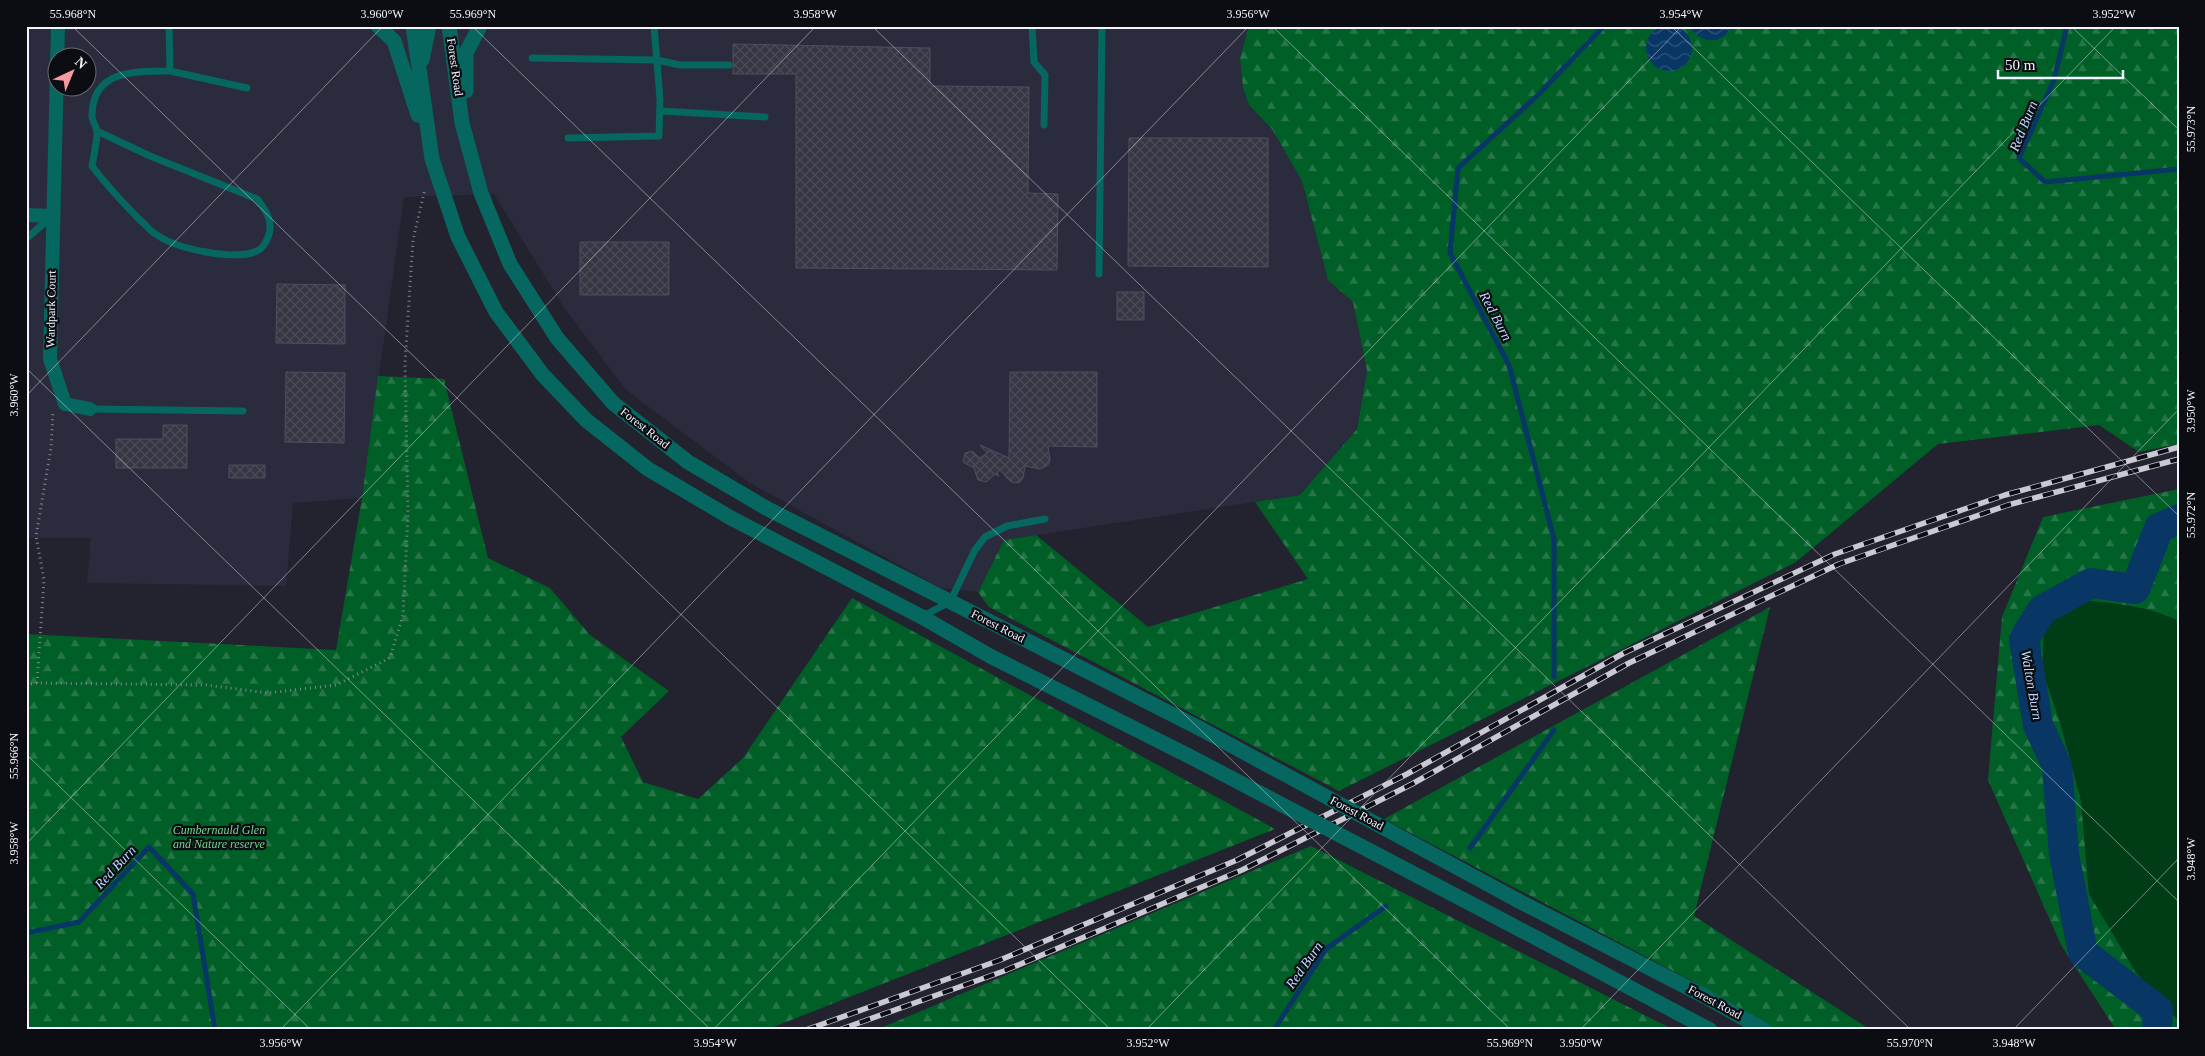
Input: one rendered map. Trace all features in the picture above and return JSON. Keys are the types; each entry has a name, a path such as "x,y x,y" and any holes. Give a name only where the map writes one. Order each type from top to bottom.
{"street":[{"name":"Wardpark Court","path":"58,26 50,359 65,404 90,409"},
{"path":"378,26 394,41 432,159"},
{"name":"Forest Road","path":"413,26 432,159 458,237 496,312 543,375 586,420 648,470 731,518 922,617 990,656 1187,755 1710,1030"},
{"path":"420,74 429,26"},
{"name":"Forest Road","path":"449,26 462,123 481,193 510,264 557,338 613,403 688,462 766,508 1201,729 1516,900 1706,997 1764,1030"},
{"path":"467,142 466,53 480,26"},
{"path":"26,215 53,216"}],"lane":[{"path":"169,26 170,71"},
{"path":"568,138 659,136 661,111 654,26"},
{"path":"1032,26 1034,62 1045,75 1044,125"},
{"path":"1099,274 1102,26"},
{"path":"532,58 657,60 680,65 729,65"},
{"path":"97,131 150,156 257,199 267,211 271,229 266,242 258,251 233,255 182,246 156,235 113,194 92,166 97,131 92,118 100,87 111,78 138,71 170,71 247,88"},
{"path":"661,111 765,117"},
{"path":"26,238 53,216"},
{"path":"90,409 243,411"},
{"path":"922,617 950,602 975,550 986,536 1007,526 1045,519"}],"path":[{"path":"26,685 37,683 206,685 268,693 336,685 390,658 403,615 408,514 406,353 413,240 426,186"},
{"path":"37,683 44,580 36,536 51,448 53,406"}],"shaded area":[{"path":"26,26 1249,26 1240,58 1243,88 1249,105 1272,128 1302,181 1328,280 1353,302 1367,371 1357,429 1300,495 1004,540 978,592 941,588 750,483 626,390 565,309 494,194 404,197 362,498 293,503 286,586 87,583 91,538 26,538"}],"green space":[{"path":"1249,26 2179,26 2179,444 2139,452 2099,425 1938,444 1796,562 1339,791 989,607 978,592 1004,540 1036,535 1148,627 1308,579 1255,502 1300,495 1357,429 1367,371 1353,302 1328,280 1302,181 1272,129 1249,105 1243,88 1240,58"},
{"name":"Cumbernauld Glen and Nature reserve","path":"378,376 444,379 488,558 550,588 590,635 669,691 621,737 643,782 698,799 743,758 852,598 1275,829 766,1030 26,1030 26,634 336,650 362,498"},
{"path":"2179,489 2179,621 2143,609 2080,600 2044,627 2042,670 2060,722 2081,801 2089,894 2135,971 2177,1019 2177,1030 2116,1030 2061,945 1988,780 2002,617 2043,517"},
{"path":"2080,600 2143,609 2179,621 2179,1030 2177,1030 2177,1019 2135,971 2089,894 2081,801 2060,722 2042,670 2044,627"},
{"path":"1770,607 1694,916 1871,1030 1771,1030 1694,982 1384,819"},
{"path":"1311,846 1674,1030 876,1030"}],"water":[{"path":"1669,25 1682,29 1688,35 1692,48 1688,61 1682,67 1669,71 1656,67 1650,61 1646,48 1650,35 1656,29"},
{"path":"1689,26 1732,26 1723,37 1711,40 1699,36"}],"building":[{"path":"733,44 930,48 930,86 1029,87 1028,193 1058,194 1057,270 796,268 796,74 733,74"},
{"path":"1129,138 1268,138 1268,267 1128,266"},
{"path":"580,242 669,242 669,295 580,295"},
{"path":"277,284 345,285 345,344 276,343"},
{"path":"1117,292 1144,292 1144,320 1117,320"},
{"path":"286,372 345,373 344,443 285,442"},
{"path":"1010,372 1097,372 1097,447 1048,446 1050,460 1048,465 1040,469 1025,466 1023,478 1020,482 1010,481 1000,470 997,473 999,476 995,474 986,482 978,480 974,468 963,462 965,453 972,451 980,458 987,453 980,445 1009,458"},
{"path":"163,425 187,425 187,468 116,468 116,439 163,439"},
{"path":"229,465 265,465 265,478 229,478"}],"waterway":[{"name":"Red Burn","path":"1554,677 1554,539 1509,365 1450,253 1458,168 1537,96 1604,26"},
{"name":"Red Burn","path":"2067,26 2054,80 2019,158 2045,182 2179,169"},
{"name":"Walton Burn","path":"2157,1030 2158,1010 2083,953 2064,854 2057,766 2038,725 2024,639 2042,610 2091,583 2135,589 2159,528 2179,519"},
{"name":"Red Burn","path":"1470,848 1554,730"},
{"name":"Red Burn","path":"26,933 79,922 149,847 193,894 215,1030"},
{"name":"Red Burn","path":"1274,1030 1326,949 1386,906"}],"railway":[{"path":"806,1030 1000,960 1237,860 1407,774 1624,653 1835,554 2005,495 2179,447"},
{"path":"839,1030 1004,971 1242,870 1412,784 1629,663 1839,564 2008,505 2179,459"}]}
